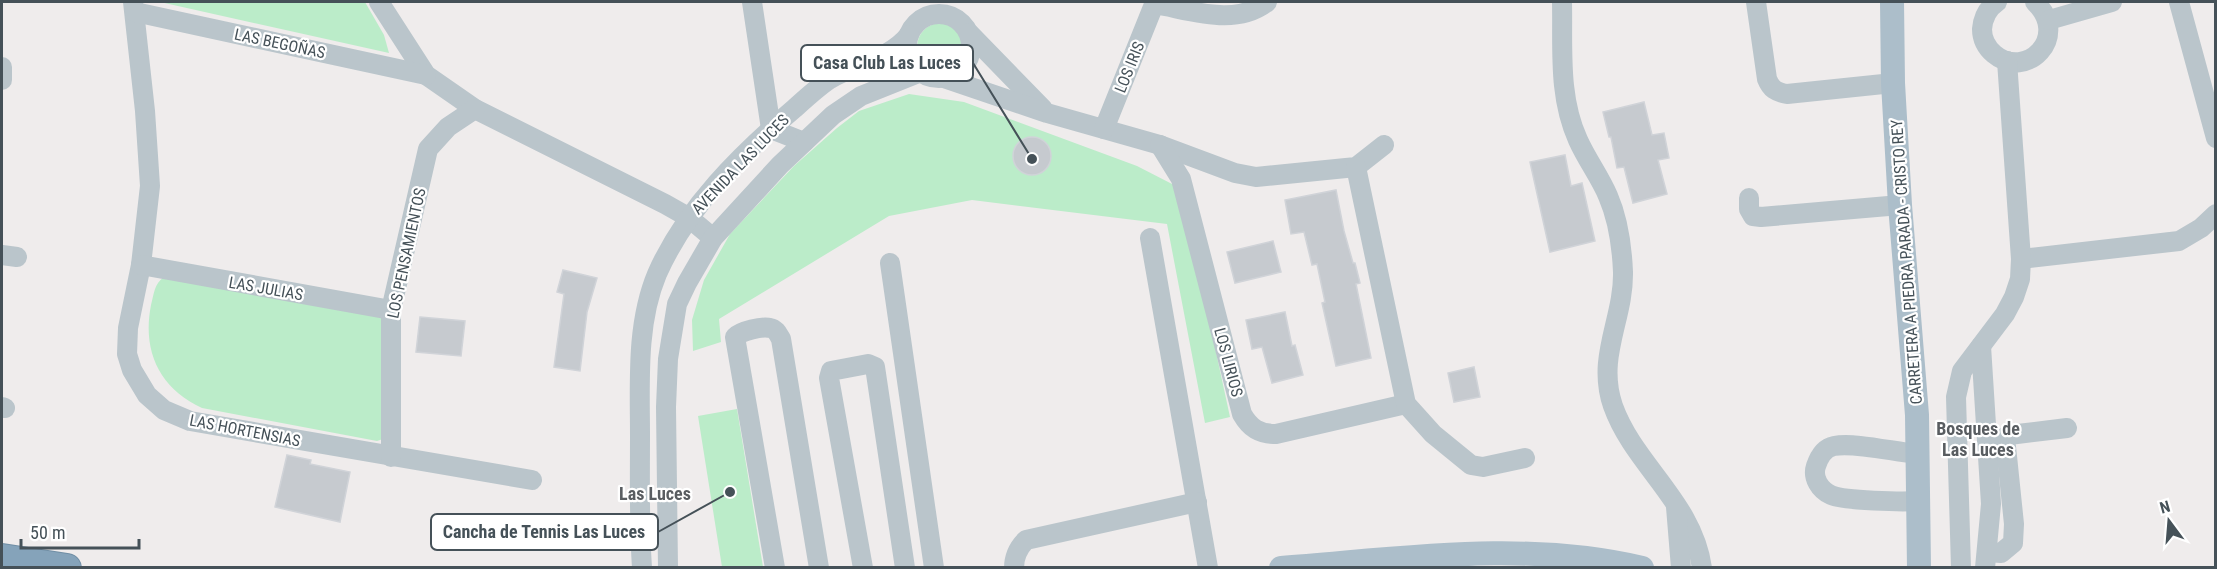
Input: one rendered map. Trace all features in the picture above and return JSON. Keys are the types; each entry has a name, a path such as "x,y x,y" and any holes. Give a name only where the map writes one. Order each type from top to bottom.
{"highway":[{"path":"2,558 67,567"}],"main road":[{"name":"CARRETERA A PIEDRA PARADA - CRISTO REY","path":"1892,2 1893,83 1900,205 1917,415 1919,567"},
{"name":"CARRETERA A PIEDRA PARADA - CRISTO REY","path":"1919,512 1930,567"},
{"path":"1281,567 1499,552 1575,555 1642,567"}],"street":[{"path":"379,2 426,75 476,109 688,217 713,238"},
{"path":"752,2 771,129 804,142"},
{"path":"917,2 909,56 921,72 1047,113 1160,145 1219,167 1256,177 1356,167 1384,145"},
{"path":"941,77 951,75 966,63 970,53 971,43 966,29 951,2"},
{"name":"LOS IRIS","path":"1104,129 1154,3 1236,16 1267,2"},
{"path":"1562,2 1562,73 1566,101 1578,140 1609,198 1622,251 1623,291 1608,351 1606,370 1608,387 1614,408 1624,427 1693,533 1699,548 1702,567"},
{"path":"1756,2 1767,79 1777,93 1787,94 1893,83"},
{"path":"1997,2 1987,12 1982,32 1990,50 2007,61 2019,62 2030,59 2040,52 2049,32 2049,20 2044,10 2035,2"},
{"path":"2049,20 2112,2"},
{"path":"2179,2 2216,138"},
{"name":"LAS BEGOÑAS","path":"134,7 426,75"},
{"name":"LAS HORTENSIAS","path":"134,7 150,186 141,265 126,344 132,370 147,395 156,404 190,421 532,480"},
{"path":"912,30 922,18 933,14 954,17 1047,113"},
{"name":"AVENIDA LAS LUCES","path":"642,567 640,528 641,348 646,306 658,274 688,217 727,173 771,129 830,79 902,45 912,30"},
{"path":"1961,567 1956,397 1962,371 2005,314 2020,279 2021,259 2007,61"},
{"path":"2,67 2,80"},
{"name":"AVENIDA LAS LUCES","path":"668,567 666,407 668,359 678,304 713,238 748,198 804,142 847,104 921,72"},
{"name":"LOS PENSAMIENTOS","path":"391,457 391,310 428,149 448,127 476,109"},
{"name":"LOS LIRIOS","path":"1160,145 1181,179 1242,414 1247,422 1255,430 1265,434 1276,434 1406,404"},
{"path":"1188,204 1190,186 1196,176 1207,168 1219,167"},
{"path":"1356,167 1406,404 1428,430 1471,465 1483,467 1525,458"},
{"path":"1749,198 1749,209 1753,216 1761,217 1900,205"},
{"path":"2021,259 2179,241 2201,228 2216,214"},
{"path":"1150,238 1208,567"},
{"path":"890,263 934,567"},
{"name":"LAS JULIAS","path":"141,265 391,310"},
{"path":"775,567 735,337 739,333 769,327 775,330 782,339 819,567"},
{"path":"1981,346 1991,504 1987,560"},
{"path":"863,567 829,378 831,371 868,364 874,367 905,567"},
{"path":"1987,560 2001,553 2013,543 2014,524 2005,438 2009,435 2067,428"},
{"path":"1917,454 1847,445 1832,446 1821,454 1815,469 1820,489 1833,496 1919,512"},
{"path":"1014,567 1019,546 1026,540 1197,502"},
{"path":"1675,504 1681,567"},
{"path":"640,528 668,526"}],"green space":[{"path":"160,2 365,2 384,35 389,53"},
{"path":"936,23 946,23 958,30 965,42 965,52 958,64 946,71 936,71 921,60 917,52 917,42 928,27"},
{"path":"909,94 964,102 1137,166 1174,185 1187,218 1230,417 1205,423 1167,224 972,200 889,216 719,319 721,342 693,351 692,320 704,280 730,234 794,166 837,128 859,111"},
{"path":"164,277 384,312 386,438 377,441 202,408 187,400 165,379 157,366 149,338 151,305 156,286"},
{"path":"737,409 763,567 722,567 698,416"}],"building":[{"path":"1644,102 1652,135 1664,133 1669,158 1658,160 1667,194 1633,203 1624,167 1617,168 1603,112"},
{"path":"1032,137 1045,143 1051,156 1045,169 1032,175 1019,169 1013,156 1019,143"},
{"path":"1565,155 1571,186 1582,183 1595,241 1550,252 1530,162"},
{"path":"1336,190 1344,231 1360,283 1356,284 1371,358 1336,366 1322,303 1325,302 1317,264 1312,265 1304,232 1291,234 1285,200"},
{"path":"1273,241 1281,272 1235,283 1227,252"},
{"path":"563,270 597,278 587,312 580,371 554,367 564,294 557,292"},
{"path":"1285,312 1292,346 1295,345 1303,375 1272,383 1262,347 1252,349 1246,320"},
{"path":"420,317 465,321 461,356 416,352"},
{"path":"1474,367 1480,397 1454,402 1448,373"},
{"path":"287,455 311,460 310,464 350,472 340,522 275,507"}],"place":[{"name":"Casa Club Las Luces","path":"1032,159"},
{"name":"Cancha de Tennis Las Luces","path":"730,492"}],"district":[{"name":"Bosques de Las Luces","path":"1978,439"},
{"name":"Las Luces","path":"655,494"}]}
